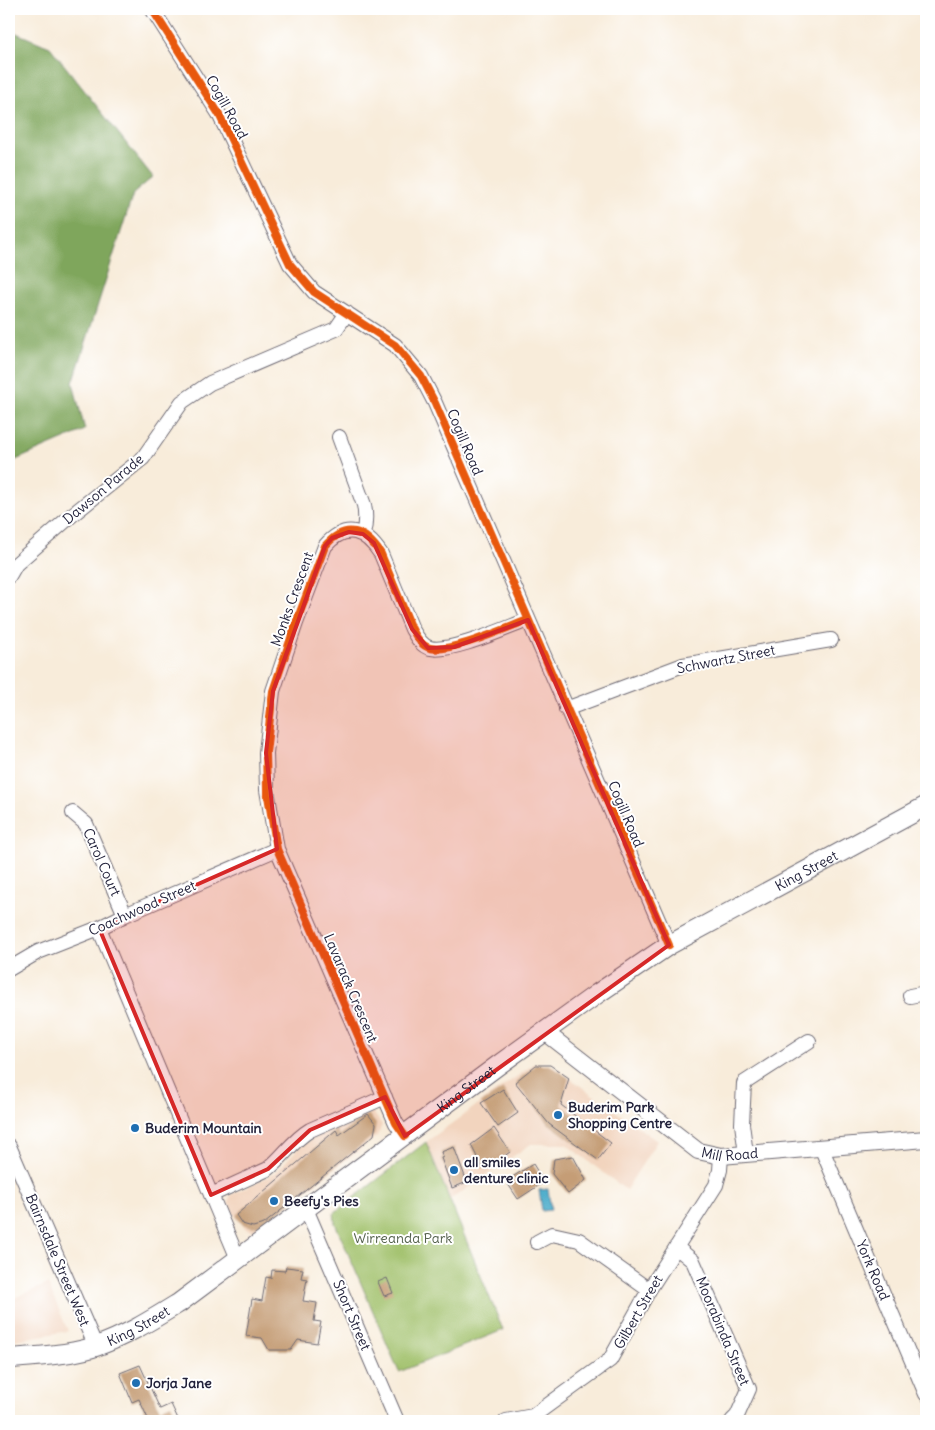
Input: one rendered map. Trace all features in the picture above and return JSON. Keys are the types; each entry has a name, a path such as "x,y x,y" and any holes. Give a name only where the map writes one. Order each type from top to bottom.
{"main road":[{"name":"King Street","path":"9,1359 96,1347 133,1331 179,1303 596,994 669,945 926,806"}],"street":[{"name":"Cogill Road","path":"152,9 219,114 290,264 314,292 395,345 421,376 435,403 669,945"},
{"name":"Dawson Parade","path":"9,576 16,564 65,521 144,458 182,402 210,383 336,329 347,314"},
{"path":"339,437 364,504 366,516 363,534 374,543 381,554 412,629 418,639 428,648 454,647 528,620"},
{"name":"Monks Crescent","path":"277,850 267,790 266,753 272,691 325,546 332,538 340,534 349,532 363,534"},
{"name":"Schwartz Street","path":"566,709 684,665 831,640"},
{"name":"Carol Court","path":"73,813 86,824 125,915"},
{"name":"Coachwood Street","path":"9,969 38,952 100,928 125,915 277,850"},
{"name":"Lavarack Crescent","path":"277,850 396,1123 405,1136"},
{"path":"100,928 238,1259"},
{"path":"910,996 926,993"},
{"name":"Mill Road","path":"545,1032 698,1151 722,1156 926,1139"},
{"path":"746,1154 742,1124 744,1083 809,1041"},
{"path":"211,1195 268,1169 301,1135 385,1098"},
{"name":"Bairnsdale Street West","path":"9,1146 96,1347"},
{"name":"York Road","path":"821,1147 926,1394"},
{"name":"Gilbert Street","path":"506,1421 533,1416 610,1360 649,1290 716,1185 722,1156"},
{"name":"Short Street","path":"306,1208 397,1421"},
{"path":"538,1242 552,1234 579,1240 649,1290"},
{"name":"Moorabinda Street","path":"676,1247 694,1261 749,1389 737,1416 732,1421"}],"highlighted area":[{"path":"349,532 363,534 374,543 412,629 428,648 454,647 528,620 669,945 405,1136 385,1097 310,1130 268,1169 211,1195 99,928 277,849 266,753 273,691 325,546 332,538"}],"shaded area":[{"path":"534,1064 550,1064 657,1141 626,1190 566,1144 531,1144 450,1200 426,1142"},
{"path":"372,1111 382,1125 377,1136 253,1231 245,1228 235,1216 228,1201 231,1195 275,1173 302,1144"},
{"path":"48,1284 68,1331 10,1341 9,1300"}],"green space":[{"path":"9,30 50,47 153,177 133,194 73,383 85,430 9,463"},
{"name":"Wirreanda Park","path":"426,1142 503,1330 399,1372 335,1223 334,1213"}],"water":[{"path":"548,1189 551,1210 542,1211 539,1190"}],"building":[{"name":"Buderim Park Shopping Centre","path":"536,1065 550,1065 569,1078 561,1105 611,1143 598,1160 549,1124 515,1082"},
{"path":"503,1089 518,1113 498,1127 481,1103"},
{"path":"368,1114 376,1124 374,1135 264,1224 253,1227 242,1224 236,1215 336,1130 339,1135"},
{"path":"494,1128 510,1152 486,1169 485,1167 483,1169 471,1145"},
{"name":"all smiles denture clinic","path":"454,1147 467,1182 452,1188 441,1158 443,1157 441,1152"},
{"path":"573,1156 586,1180 568,1194 552,1174 554,1159"},
{"path":"533,1164 544,1182 518,1199 506,1181"},
{"path":"286,1267 303,1269 301,1278 307,1279 303,1301 317,1303 314,1321 321,1322 317,1343 298,1340 291,1350 269,1350 262,1338 246,1336 252,1299 262,1301 266,1277 271,1278 272,1270 285,1271"},
{"path":"387,1278 393,1293 384,1296 378,1282"},
{"path":"140,1365 160,1409 171,1404 179,1421 149,1421 139,1399 132,1402 120,1373"}],"cycle path":[{"path":"152,9 219,114 290,264 314,292 395,345 421,376 435,403 669,945"},
{"path":"405,1136 396,1123 277,849 267,790 266,753 273,691 325,546 340,534 355,532 368,539 375,546 381,554 412,629 419,640 427,647 439,649 451,647 493,634 528,620"}],"place":[{"name":"Buderim Park Shopping Centre","path":"558,1115"},
{"name":"Buderim Mountain","path":"135,1128"},
{"name":"all smiles denture clinic","path":"454,1170"},
{"name":"Beefy's Pies","path":"274,1201"},
{"name":"Jorja Jane","path":"136,1383"}]}
